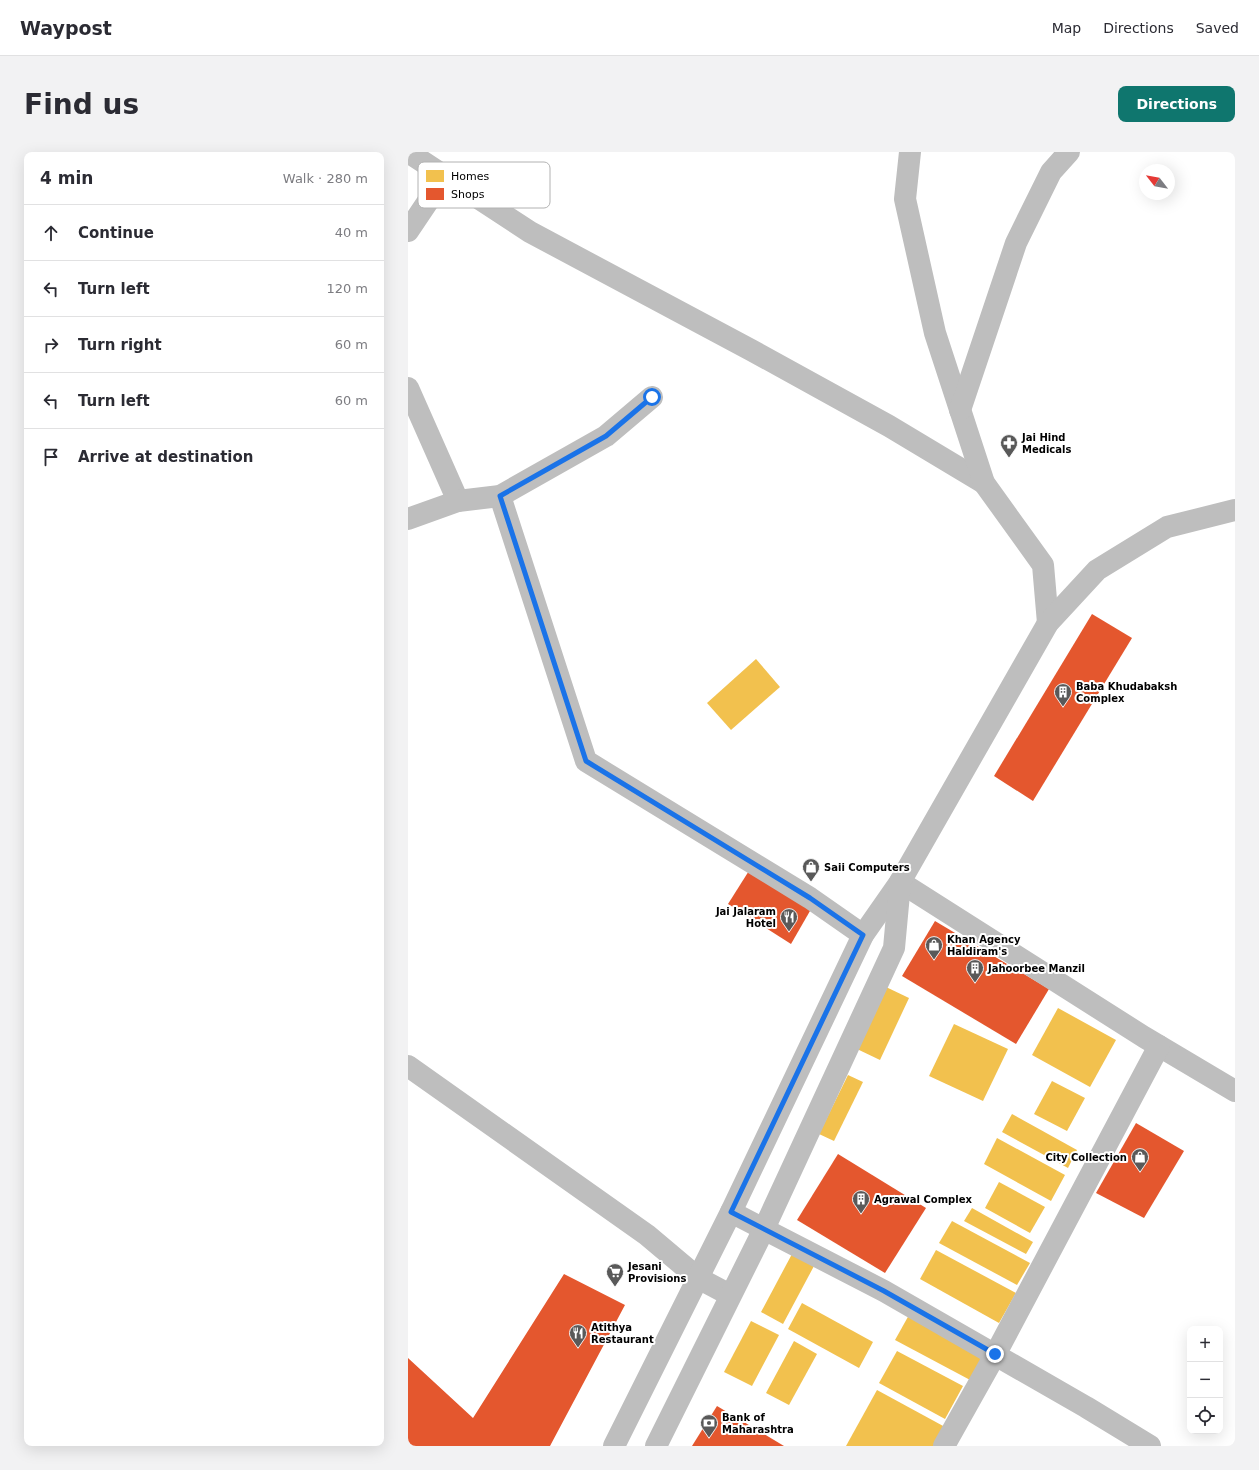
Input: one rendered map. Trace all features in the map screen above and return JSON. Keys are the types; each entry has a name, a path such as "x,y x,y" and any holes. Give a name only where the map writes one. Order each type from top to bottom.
{"street":[{"path":"408,152 423,162"},
{"path":"910,152 905,199 935,333 984,483 1043,565 1048,623"},
{"path":"960,410 1016,243 1051,172 1070,152"},
{"path":"408,231 423,208"},
{"path":"494,208 530,232 744,346 889,426 984,483"},
{"path":"408,388 458,501"},
{"path":"408,519 458,501 500,496 606,436 652,397"},
{"path":"500,496 586,761 810,898 863,935"},
{"path":"614,1446 731,1212 863,935 900,882 1048,623 1097,570 1167,527 1235,510"},
{"path":"900,882 1159,1046 1235,1092"},
{"path":"656,1446 764,1229 894,948 900,882"},
{"path":"944,1446 995,1354 1159,1046"},
{"path":"408,1066 647,1235 698,1278 730,1295"},
{"path":"731,1212 884,1291 1086,1407 1150,1446"}],"building: Homes":[{"path":"756,659 780,687 731,730 707,703"},
{"path":"886,987 909,998 880,1060 857,1049"},
{"path":"1058,1008 1116,1040 1090,1087 1032,1055"},
{"path":"954,1024 1008,1049 983,1101 929,1076"},
{"path":"848,1075 863,1082 834,1141 819,1134"},
{"path":"1052,1081 1085,1098 1067,1131 1034,1114"},
{"path":"1012,1114 1077,1150 1068,1168 1002,1132"},
{"path":"997,1138 1065,1175 1051,1201 984,1164"},
{"path":"999,1182 1045,1207 1030,1233 985,1208"},
{"path":"972,1208 1033,1242 1026,1254 964,1221"},
{"path":"952,1221 1030,1263 1017,1285 939,1243"},
{"path":"936,1250 1016,1293 999,1323 920,1279"},
{"path":"792,1254 814,1266 783,1324 761,1312"},
{"path":"802,1303 873,1342 859,1368 788,1329"},
{"path":"909,1315 985,1357 972,1381 895,1340"},
{"path":"751,1321 779,1335 752,1386 724,1372"},
{"path":"794,1341 817,1354 789,1405 766,1393"},
{"path":"897,1351 963,1386 945,1419 879,1383"},
{"path":"877,1390 945,1427 934,1446 846,1446"}],"building: Shops":[{"name":"Baba Khudabaksh Complex","path":"1092,614 1132,638 1033,801 994,776"},
{"path":"752,866 814,904 791,944 728,904"},
{"name":"Jahoorbee Manzil","path":"935,921 1049,989 1016,1044 902,976"},
{"name":"City Collection","path":"1136,1123 1184,1151 1144,1218 1096,1193"},
{"name":"Agrawal Complex","path":"838,1154 926,1208 885,1273 797,1220"},
{"path":"564,1274 625,1305 550,1446 408,1446 408,1358 473,1418"},
{"path":"717,1406 784,1446 692,1446"}],"place":[{"name":"Jai Hind Medicals","path":"1009,458"},
{"name":"Baba Khudabaksh Complex","path":"1063,707"},
{"name":"Saii Computers","path":"811,882"},
{"name":"Jai Jalaram Hotel","path":"789,932"},
{"name":"Khan Agency Haldiram's","path":"934,960"},
{"name":"Jahoorbee Manzil","path":"975,983"},
{"name":"City Collection","path":"1140,1172"},
{"name":"Agrawal Complex","path":"861,1214"},
{"name":"Jesani Provisions","path":"615,1287"},
{"name":"Atithya Restaurant","path":"578,1348"},
{"name":"Bank of Maharashtra","path":"709,1438"}],"route":[{"path":"652,397 606,436 500,496 586,761 810,898 863,935 731,1212 884,1291 995,1354"}]}
